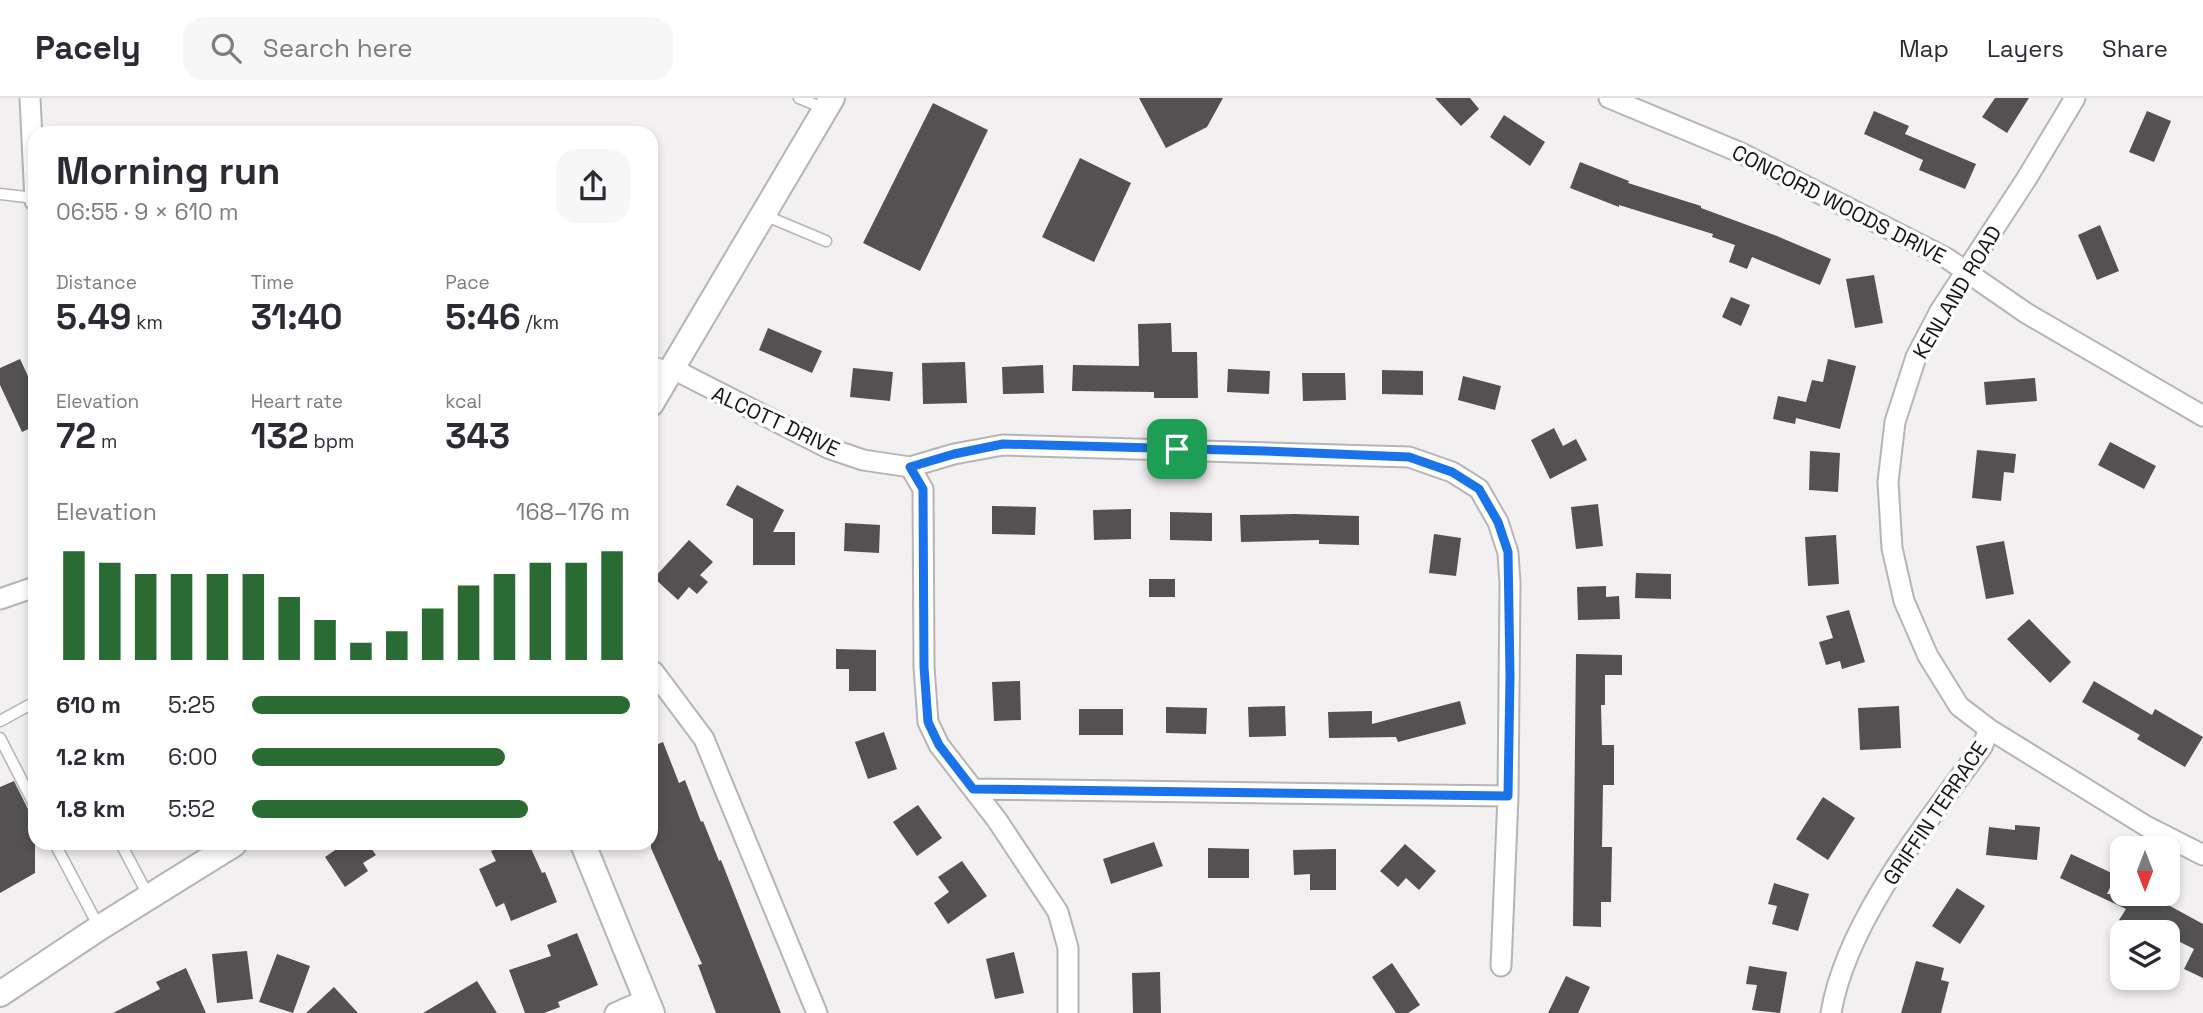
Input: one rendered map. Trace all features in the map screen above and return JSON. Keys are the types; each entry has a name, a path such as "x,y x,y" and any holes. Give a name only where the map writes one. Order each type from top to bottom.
{"street":[{"path":"30,98 31,126"},
{"name":"CONCORD WOODS DRIVE","path":"1609,98 1740,152 1948,259 2026,313 2203,416"},
{"name":"KENLAND ROAD","path":"2075,98 1941,311 1916,357 1895,422 1888,482 1892,548 1904,601 1927,656 1959,706 1989,729 2146,826 2203,855"},
{"path":"662,365 764,215 829,104"},
{"name":"ALCOTT DRIVE","path":"662,365 828,448 863,460 910,467 1003,444 1409,457 1452,472 1479,489 1498,522 1508,552 1508,796 1501,966"},
{"path":"910,467 923,489 924,667 928,722 939,745 1019,852 1058,912 1068,948 1068,1013"},
{"path":"0,599 28,589"},
{"path":"658,677 704,739 817,1013"},
{"name":"GRIFFIN TERRACE","path":"1831,1013 1834,994 1858,937 1898,863 1982,747 1989,729"},
{"path":"973,789 1508,796"},
{"path":"0,994 224,850"},
{"path":"585,850 650,1006 615,1013"}],"lane":[{"path":"799,98 829,104"},
{"path":"0,194 28,199"},
{"path":"764,215 826,241"},
{"path":"0,721 28,706"},
{"path":"0,738 28,792"},
{"path":"58,850 99,928"},
{"path":"124,850 149,897"}],"building":[{"path":"1139,98 1223,98 1207,127 1166,148"},
{"path":"1435,98 1470,98 1479,109 1461,126"},
{"path":"1995,98 2029,98 2007,133 1982,117"},
{"path":"933,103 988,130 920,271 863,243"},
{"path":"1874,111 1909,126 1905,134 1976,164 1965,189 1919,170 1923,160 1864,134"},
{"path":"2147,111 2171,121 2154,162 2129,152"},
{"path":"1504,115 1545,142 1530,166 1490,137"},
{"path":"1080,158 1131,183 1094,262 1042,237"},
{"path":"1580,162 1629,181 1628,183 1701,206 1831,259 1820,285 1752,257 1747,269 1729,262 1735,245 1712,237 1713,234 1619,207 1570,188"},
{"path":"2100,225 2119,271 2097,280 2078,235"},
{"path":"1874,275 1883,323 1855,328 1846,279"},
{"path":"1731,297 1750,305 1741,326 1722,317"},
{"path":"1171,323 1172,352 1197,352 1198,398 1154,398 1154,392 1072,391 1073,365 1139,366 1138,324"},
{"path":"768,328 822,351 812,373 759,350"},
{"path":"20,359 28,376 28,429 22,432 0,385 0,368"},
{"path":"1828,359 1856,366 1840,429 1796,418 1795,424 1773,419 1778,396 1806,402 1812,380 1823,382"},
{"path":"965,362 967,403 923,404 922,363"},
{"path":"1043,365 1044,393 1003,394 1002,367"},
{"path":"853,368 893,372 890,401 850,397"},
{"path":"1228,369 1270,371 1269,394 1227,392"},
{"path":"1382,370 1423,371 1423,395 1382,394"},
{"path":"1302,373 1345,373 1346,400 1303,401"},
{"path":"1463,376 1501,386 1495,410 1458,400"},
{"path":"2035,378 2037,401 1986,405 1984,382"},
{"path":"1554,428 1563,446 1576,439 1587,460 1550,479 1531,440"},
{"path":"2110,442 2156,466 2144,489 2098,465"},
{"path":"1977,450 2016,454 2014,473 2004,472 2001,501 1972,498"},
{"path":"1810,451 1840,453 1838,492 1809,490"},
{"path":"737,485 784,510 773,532 795,532 795,565 753,565 753,519 726,505"},
{"path":"1598,504 1603,546 1576,549 1571,507"},
{"path":"992,506 1036,507 1035,535 992,534"},
{"path":"1131,509 1131,539 1094,540 1093,510"},
{"path":"1170,512 1212,513 1212,541 1170,540"},
{"path":"1240,515 1359,516 1359,545 1319,544 1319,540 1241,542"},
{"path":"845,523 880,525 879,553 844,551"},
{"path":"1434,534 1461,538 1456,576 1429,573"},
{"path":"1836,535 1839,584 1808,586 1805,537"},
{"path":"689,540 713,562 700,575 708,582 697,594 689,587 678,600 658,582 658,574"},
{"path":"2004,541 2014,594 1986,599 1976,546"},
{"path":"1636,573 1671,574 1671,599 1635,598"},
{"path":"1149,579 1175,579 1175,597 1149,597"},
{"path":"1606,586 1606,597 1619,596 1620,619 1578,620 1577,587"},
{"path":"1849,610 1865,662 1842,669 1840,661 1826,665 1819,642 1833,638 1826,616"},
{"path":"2029,619 2071,662 2050,683 2007,639"},
{"path":"836,649 876,650 876,691 849,691 849,669 836,669"},
{"path":"1576,654 1622,655 1622,675 1605,675 1605,705 1601,705 1602,745 1614,745 1614,785 1603,785 1602,847 1612,847 1611,902 1601,902 1601,927 1573,926"},
{"path":"1020,681 1021,720 994,721 992,682"},
{"path":"2094,681 2152,715 2155,709 2203,737 2185,767 2137,739 2140,735 2082,702"},
{"path":"1460,701 1466,724 1398,742 1396,737 1329,738 1328,712 1372,711 1372,724"},
{"path":"1285,706 1286,736 1249,737 1248,707"},
{"path":"1899,706 1901,748 1860,750 1858,708"},
{"path":"1166,707 1207,708 1206,734 1166,733"},
{"path":"1079,709 1123,709 1123,735 1079,735"},
{"path":"884,732 897,769 868,779 855,742"},
{"path":"663,742 679,783 685,780 701,822 703,821 719,861 721,860 781,1013 716,1013 698,965 702,964 652,850 658,850 658,744"},
{"path":"14,781 28,809 28,850 35,850 35,873 0,893 0,787"},
{"path":"1823,797 1855,818 1828,860 1796,839"},
{"path":"918,805 942,838 917,856 893,822"},
{"path":"2015,825 2040,827 2037,860 1986,855 1989,827 2015,830"},
{"path":"1154,842 1163,866 1111,884 1103,859"},
{"path":"1405,844 1436,871 1419,890 1406,878 1398,887 1380,871"},
{"path":"1208,848 1249,849 1249,878 1208,878"},
{"path":"1336,849 1336,890 1310,890 1310,874 1294,875 1293,850"},
{"path":"335,850 372,850 376,855 363,863 368,871 345,887 325,857"},
{"path":"532,850 542,873 545,872 557,902 511,921 504,903 496,907 479,869 496,861 491,851"},
{"path":"2071,854 2110,872 2110,888 2107,894 2110,894 2110,901 2060,878"},
{"path":"962,861 987,896 948,924 934,903 949,892 938,877"},
{"path":"1774,883 1809,894 1798,931 1772,924 1777,906 1768,904"},
{"path":"1957,888 1985,906 1960,944 1932,926"},
{"path":"2120,906 2170,906 2203,924 2203,978 2184,969 2194,949 2180,942 2180,920 2119,920 2126,909"},
{"path":"577,933 598,985 558,1002 560,1007 544,1013 525,1013 509,970 551,956 547,945"},
{"path":"247,951 253,999 217,1003 212,954"},
{"path":"1014,952 1024,993 995,999 986,959"},
{"path":"277,954 310,966 293,1013 259,1002"},
{"path":"1916,961 1944,968 1941,980 1949,982 1941,1013 1901,1013"},
{"path":"1392,963 1420,1005 1408,1013 1396,1013 1372,977"},
{"path":"1749,966 1787,972 1780,1013 1752,1010 1757,985 1746,984"},
{"path":"186,968 206,1013 113,1013 160,989 156,982"},
{"path":"1160,972 1161,1013 1133,1013 1132,973"},
{"path":"1566,976 1590,987 1578,1013 1548,1013"},
{"path":"477,981 497,1013 423,1013"},
{"path":"334,987 358,1013 306,1013"}],"route":[{"path":"1003,444 1177,449 1409,457 1452,472 1479,489 1498,522 1508,552 1508,796 973,789 939,745 928,722 924,667 923,489 910,467 1003,444"}]}
